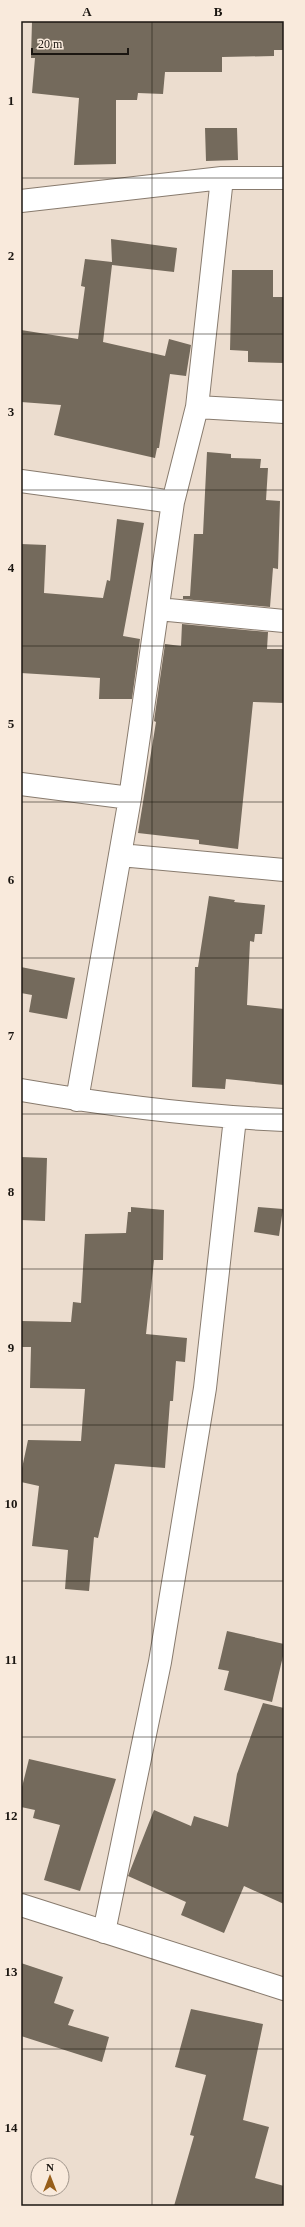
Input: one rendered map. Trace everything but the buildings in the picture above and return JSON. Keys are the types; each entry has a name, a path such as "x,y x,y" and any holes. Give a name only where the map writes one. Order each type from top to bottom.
{"street":[{"path":"76,1100 130,798 173,502 197,407 222,178"},
{"path":"21,201 222,178 284,178"},
{"path":"197,407 284,412"},
{"path":"21,481 173,502"},
{"path":"158,609 284,621"},
{"path":"21,784 130,798"},
{"path":"120,855 284,870"},
{"path":"21,1090 76,1100 235,1118 284,1120"},
{"path":"104,1932 160,1662 205,1388 235,1118"},
{"path":"21,1905 284,1989"}]}
